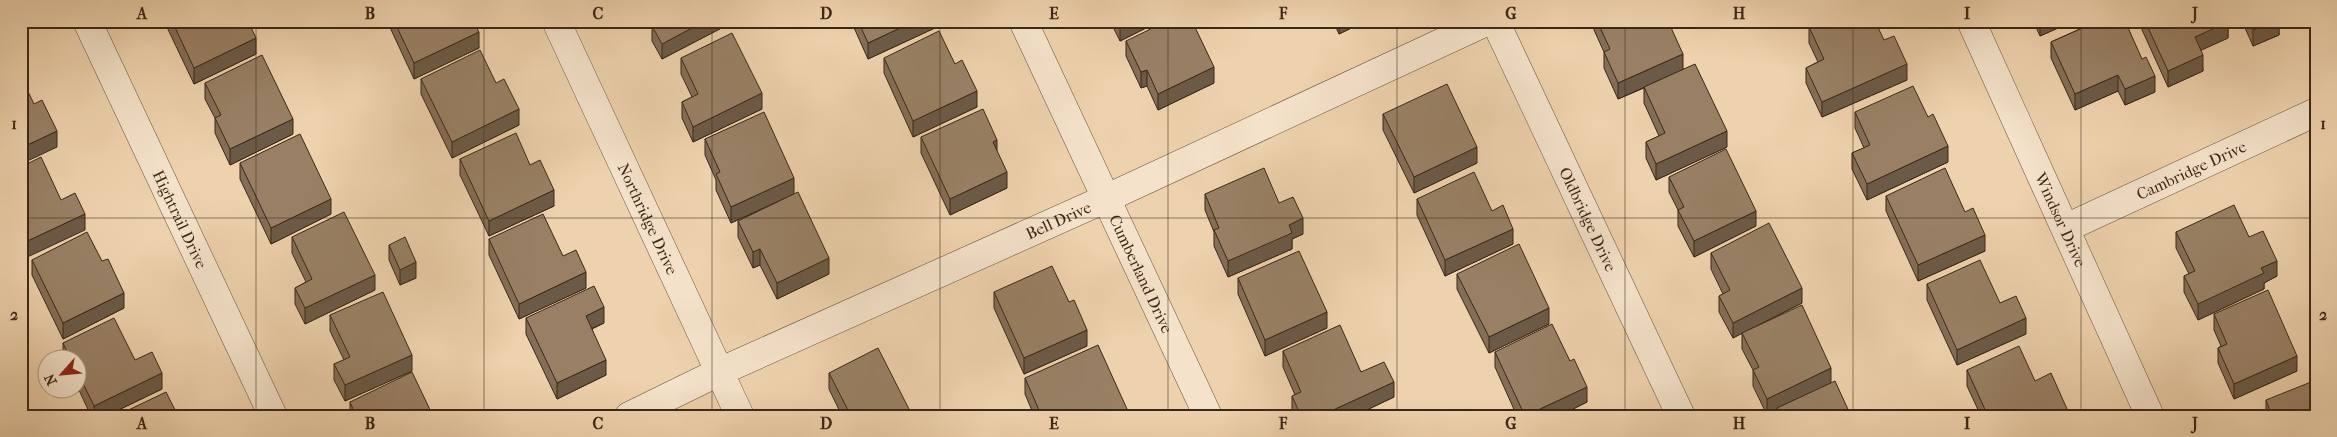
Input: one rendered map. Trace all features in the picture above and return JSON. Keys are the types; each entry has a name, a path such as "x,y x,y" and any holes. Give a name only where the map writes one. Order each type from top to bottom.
{"street":[{"name":"Hightrail Drive","path":"87,21 273,416"},
{"name":"Northridge Drive","path":"556,21 740,416"},
{"name":"Cumberland Drive","path":"1023,21 1208,416"},
{"name":"Bell Drive","path":"629,416 719,372 1105,199 1488,21"},
{"name":"Oldbridge Drive","path":"1495,21 1681,416"},
{"name":"Windsor Drive","path":"1971,21 2150,416"},
{"name":"Cambridge Drive","path":"2066,228 2316,112"}],"building":[{"path":"172,21 248,21 256,38 194,68"},
{"path":"394,21 473,21 479,32 414,63"},
{"path":"661,21 705,21 662,44 652,26"},
{"path":"858,21 915,21 868,43"},
{"path":"1118,21 1128,21 1120,25"},
{"path":"1167,21 1192,21 1214,67 1158,94 1147,70 1141,72 1126,41"},
{"path":"1597,21 1668,21 1683,54 1618,83 1604,52 1610,49"},
{"path":"1821,21 1875,21 1884,40 1894,36 1907,64 1822,102 1806,68 1824,59 1809,27"},
{"path":"2085,21 2125,21 2142,59 2146,57 2155,76 2125,89 2118,75 2075,94 2051,42 2087,26"},
{"path":"2145,21 2228,22 2195,37 2203,55 2168,71"},
{"path":"2249,21 2273,21 2253,30"},
{"path":"939,31 955,64 962,60 977,91 913,121 884,58"},
{"path":"732,33 762,93 693,127 682,102 698,94 681,58"},
{"path":"480,50 496,83 504,79 519,109 452,142 421,79"},
{"path":"262,55 293,119 230,149 215,118 221,115 205,83"},
{"path":"1695,64 1727,131 1656,164 1646,142 1665,133 1644,87"},
{"path":"21,77 34,104 42,100 57,131 21,148"},
{"path":"1447,84 1477,147 1414,177 1383,114"},
{"path":"1913,86 1928,117 1933,114 1948,146 1867,184 1852,153 1870,145 1855,112"},
{"path":"983,109 997,140 993,142 1007,172 950,199 921,137"},
{"path":"764,112 794,178 731,207 716,174 720,172 705,139"},
{"path":"516,133 530,165 540,160 554,190 489,221 460,159"},
{"path":"300,134 331,199 271,228 240,163"},
{"path":"1726,149 1756,211 1694,241 1678,210 1684,207 1669,177"},
{"path":"41,157 61,200 75,193 85,214 21,244 21,167"},
{"path":"1264,168 1279,203 1293,197 1303,218 1289,225 1292,233 1228,261 1214,230 1219,228 1205,194"},
{"path":"1945,168 1965,212 1973,208 1985,235 1918,265 1886,196"},
{"path":"1474,172 1492,211 1503,205 1513,229 1445,260 1417,199"},
{"path":"798,192 829,258 777,283 760,249 753,252 738,221"},
{"path":"2234,205 2249,237 2263,231 2277,261 2261,268 2264,273 2198,304 2184,276 2195,271 2176,232"},
{"path":"344,212 375,275 305,308 295,288 312,279 292,237"},
{"path":"543,214 563,256 576,250 586,272 519,304 489,239"},
{"path":"1769,223 1802,288 1733,323 1719,296 1730,290 1711,253"},
{"path":"87,232 102,261 108,259 124,293 63,323 32,260"},
{"path":"405,237 416,262 400,270 389,245"},
{"path":"1519,244 1549,308 1489,337 1457,274"},
{"path":"1299,251 1327,312 1265,340 1238,278"},
{"path":"1980,260 2000,303 2016,296 2026,318 1957,350 1927,284"},
{"path":"1052,266 1069,302 1074,300 1087,330 1024,358 994,292"},
{"path":"594,286 604,307 586,316 606,360 557,383 526,318"},
{"path":"2268,290 2297,356 2234,384 2218,348 2227,344 2214,314"},
{"path":"383,292 412,355 345,385 334,364 350,357 330,315"},
{"path":"1802,305 1831,368 1767,399 1753,370 1759,367 1742,333"},
{"path":"114,318 135,360 152,352 162,373 94,406 88,394 88,350 66,350 63,343"},
{"path":"1552,324 1570,361 1574,359 1587,387 1525,416 1495,352"},
{"path":"1340,325 1361,372 1384,362 1394,382 1320,416 1301,416 1292,396 1301,392 1283,351"},
{"path":"1098,345 1127,409 1112,416 1027,416 1039,410 1025,378"},
{"path":"2019,346 2035,381 2051,373 2067,409 2052,416 1988,416 1967,370"},
{"path":"878,348 910,411 902,416 846,416 850,414 829,373"},
{"path":"412,372 433,416 356,416 350,402"},
{"path":"2316,380 2316,416 2272,416 2266,400"},
{"path":"1835,381 1851,416 1781,416 1777,408"},
{"path":"166,392 178,416 116,416"},
{"path":"1577,410 1580,416 1566,416"},
{"path":"1374,411 1377,416 1363,416"}]}
